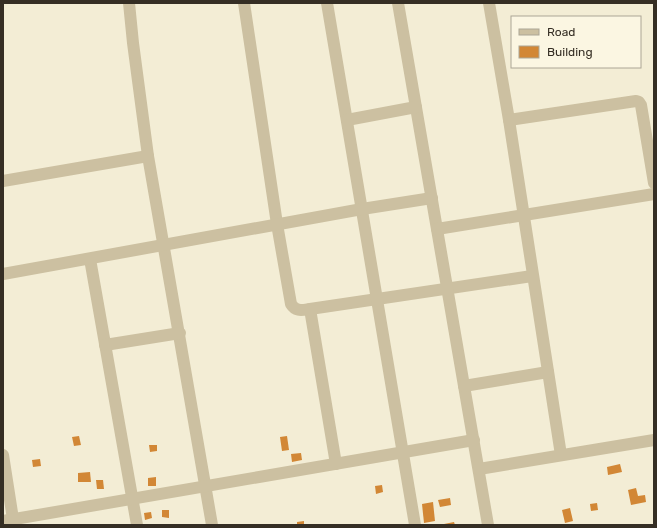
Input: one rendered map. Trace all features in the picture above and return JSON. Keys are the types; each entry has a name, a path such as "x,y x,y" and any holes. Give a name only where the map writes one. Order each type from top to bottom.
{"street":[{"path":"129,3 148,156 180,333 212,525"},
{"path":"244,3 277,224 291,304 294,308 298,310 310,309 532,276"},
{"path":"327,3 416,525"},
{"path":"398,3 488,525"},
{"path":"489,3 509,120 560,455"},
{"path":"509,120 636,101 639,102 641,105 654,183"},
{"path":"347,120 416,107"},
{"path":"3,181 148,156"},
{"path":"437,229 654,194"},
{"path":"3,274 277,224 432,198"},
{"path":"90,259 137,525"},
{"path":"310,309 336,464"},
{"path":"105,345 180,333"},
{"path":"464,386 548,372"},
{"path":"3,455 8,520 474,440"},
{"path":"479,469 654,440"}],"building":[{"path":"79,436 81,445 74,446 72,437"},
{"path":"287,436 289,450 282,451 280,437"},
{"path":"149,445 157,445 157,451 150,452"},
{"path":"301,453 302,460 292,462 291,454"},
{"path":"40,459 41,466 33,467 32,460"},
{"path":"620,464 622,472 608,475 607,467"},
{"path":"90,472 91,482 78,482 78,473"},
{"path":"156,477 156,486 148,486 148,478"},
{"path":"96,480 103,480 104,489 97,489"},
{"path":"382,485 383,492 376,494 375,486"},
{"path":"636,488 638,496 645,495 646,502 631,505 628,490"},
{"path":"450,498 451,505 440,507 438,500"},
{"path":"433,502 435,521 424,523 422,504"},
{"path":"597,503 598,510 591,511 590,504"},
{"path":"570,508 573,521 565,523 562,510"},
{"path":"162,510 169,510 169,518 162,517"},
{"path":"151,512 152,518 145,520 144,513"},
{"path":"304,521 304,525 297,525 297,522"},
{"path":"454,522 455,525 444,525 444,524"}]}
